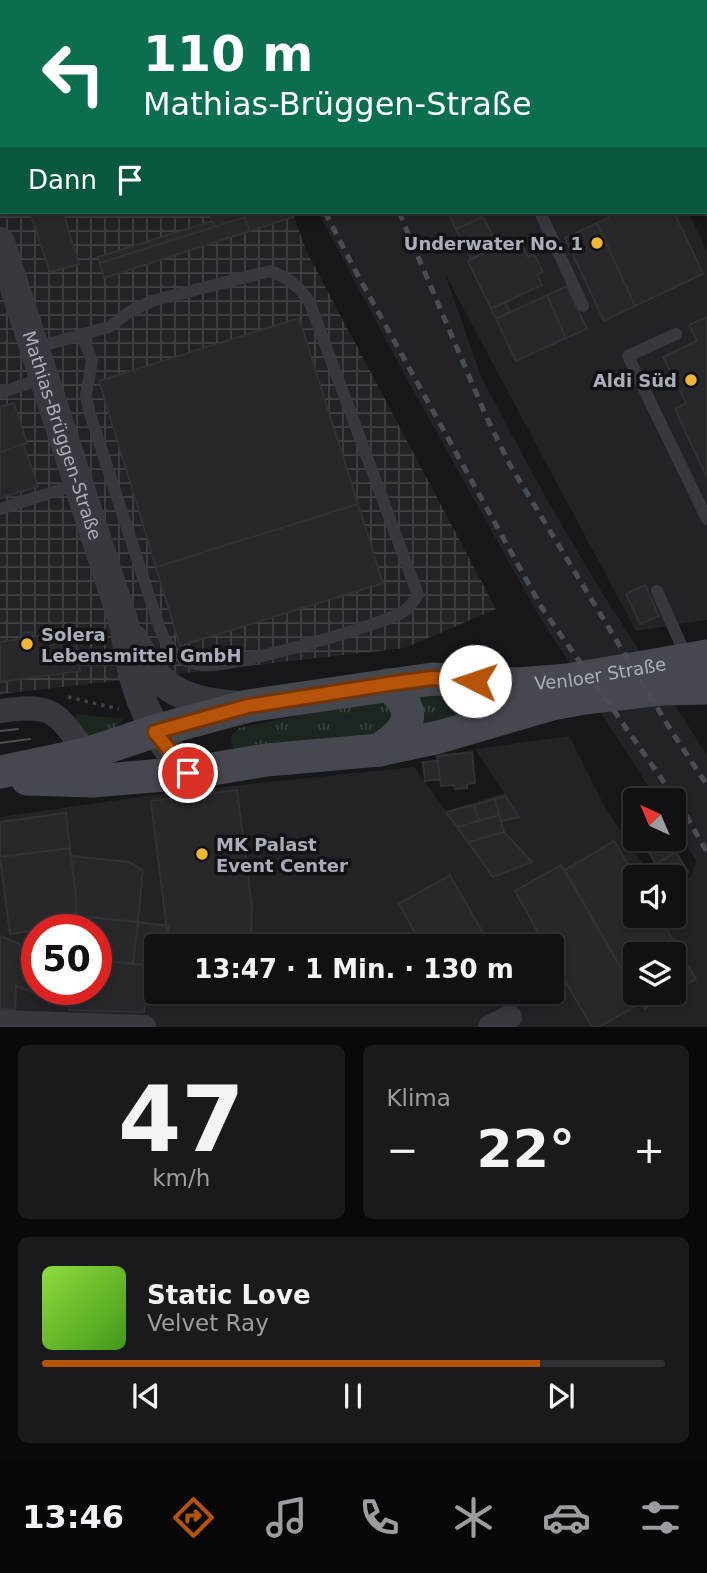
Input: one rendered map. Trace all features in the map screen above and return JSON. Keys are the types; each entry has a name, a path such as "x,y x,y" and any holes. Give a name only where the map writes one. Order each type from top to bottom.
{"main road":[{"name":"Venloer Straße","path":"0,772 87,754 248,706 388,684 432,678 518,684 695,670"},
{"name":"Venloer Straße","path":"0,778 92,781 188,773 267,760 379,750 439,737 552,704 629,692 695,670"},
{"path":"379,750 398,737 406,722 408,709 403,698 388,684"},
{"path":"236,765 225,758 218,743 221,733 248,706"}],"street":[{"name":"Mathias-Brüggen-Straße","path":"0,242 125,627 129,662 142,707 155,732 188,773"},
{"name":"Mathias-Brüggen-Straße","path":"125,627 154,673 167,685 183,695 213,704 248,706"},
{"path":"0,711 50,710 59,716 87,754"},
{"path":"5,1024 144,1027"}],"lane":[{"path":"541,214 583,306"},
{"path":"34,348 109,327 129,312 152,301 270,271 285,276 310,303 418,595 411,605 403,612 370,625 235,663 201,665 171,652 160,629 89,411 86,395 92,361 82,335"},
{"path":"676,334 628,356 707,519"},
{"path":"0,393 44,378"},
{"path":"0,509 78,484"},
{"path":"657,591 695,670"}],"shaded area":[{"path":"0,214 293,214 307,252 496,609 405,648 0,694"},
{"path":"319,214 689,214 707,251 707,620 636,631 445,274 482,379 546,498 601,591 707,755 707,1027 0,1027 0,817 173,792 414,767 446,811 504,793 475,749 569,736 607,811 623,834 623,851 634,851 644,865 623,865 623,928 686,928 686,879 692,876 696,861 686,845 686,788 649,788 539,616 403,372"}],"green space":[{"path":"530,693 415,730 417,694"},
{"path":"380,699 395,716 383,733 235,752 231,743 232,735 239,728"},
{"path":"75,714 123,719 113,730 94,740 79,728"}],"building":[{"path":"31,214 64,214 79,264 50,272"},
{"path":"210,214 243,214 245,217 214,227"},
{"path":"243,214 292,214 293,217 250,231"},
{"path":"449,214 482,214 483,217 456,229"},
{"path":"607,214 675,214 703,274 635,306 597,223 609,218"},
{"path":"245,217 250,231 104,278 100,263"},
{"path":"483,217 498,247 471,259 456,229"},
{"path":"212,221 214,227 100,263 98,257"},
{"path":"597,223 635,306 604,321 565,238"},
{"path":"518,237 528,257 534,254 543,272 537,275 542,285 491,309 468,261"},
{"path":"567,286 587,329 566,338 547,295"},
{"path":"547,295 566,338 516,361 496,319"},
{"path":"505,302 510,312 496,319 491,309"},
{"name":"Aldi Süd","path":"707,317 707,478 675,409 686,403 663,357 697,341 689,325"},
{"path":"299,318 358,504 156,567 99,381"},
{"path":"14,403 27,443 0,452 0,407"},
{"path":"23,444 38,486 0,498 0,452"},
{"path":"358,504 383,583 180,646 156,567"},
{"path":"645,585 659,616 640,624 626,594"},
{"path":"75,631 80,671 0,682 0,642 22,639 22,633 32,632 33,637"},
{"path":"472,752 475,783 467,784 467,788 441,786 437,756"},
{"path":"438,761 440,779 425,781 423,762"},
{"path":"214,789 214,793 173,798 173,794"},
{"name":"MK Palast Event Center","path":"237,790 252,907 251,934 167,934 151,801"},
{"path":"505,796 519,817 501,821 495,799"},
{"path":"495,799 499,815 479,821 474,805"},
{"path":"474,805 479,821 457,827 446,812"},
{"path":"66,813 70,848 0,857 0,822"},
{"path":"499,815 504,832 468,842 457,827"},
{"path":"504,832 532,862 493,877 468,842"},
{"path":"614,841 629,865 623,865 623,928 666,928 674,942 623,942 623,972 565,870"},
{"path":"70,848 77,914 21,914 21,933 10,934 0,857"},
{"path":"648,851 671,851 673,854 656,864"},
{"path":"676,852 684,865 654,865"},
{"path":"71,856 129,862 143,871 138,922 112,919 112,914 76,914"},
{"path":"561,865 623,972 623,1005 638,1005 599,1027 592,1027 564,979 564,934 539,934 515,891"},
{"path":"450,875 484,934 416,934 399,904"},
{"path":"112,919 138,922 133,964 112,962"},
{"path":"138,922 168,926 168,934 144,934 144,965 133,964"},
{"path":"0,936 21,944 21,988 16,986 15,1010 0,1009"},
{"path":"112,962 144,965 144,1012 69,1010 69,1005 112,1005"},
{"path":"686,962 696,979 686,985"}],"tram line":[{"path":"0,731 18,729"},
{"path":"0,743 30,739"}],"railway":[{"path":"326,214 542,608 680,805 707,852"},
{"path":"400,214 486,416 510,465 707,785"}],"place":[{"name":"Underwater No. 1","path":"597,243"},
{"name":"Aldi Süd","path":"691,380"},
{"name":"Solera Lebensmittel GmbH","path":"27,644"},
{"name":"MK Palast Event Center","path":"202,854"}],"route":[{"path":"188,773 155,732 248,706 432,678 475,681"}]}
